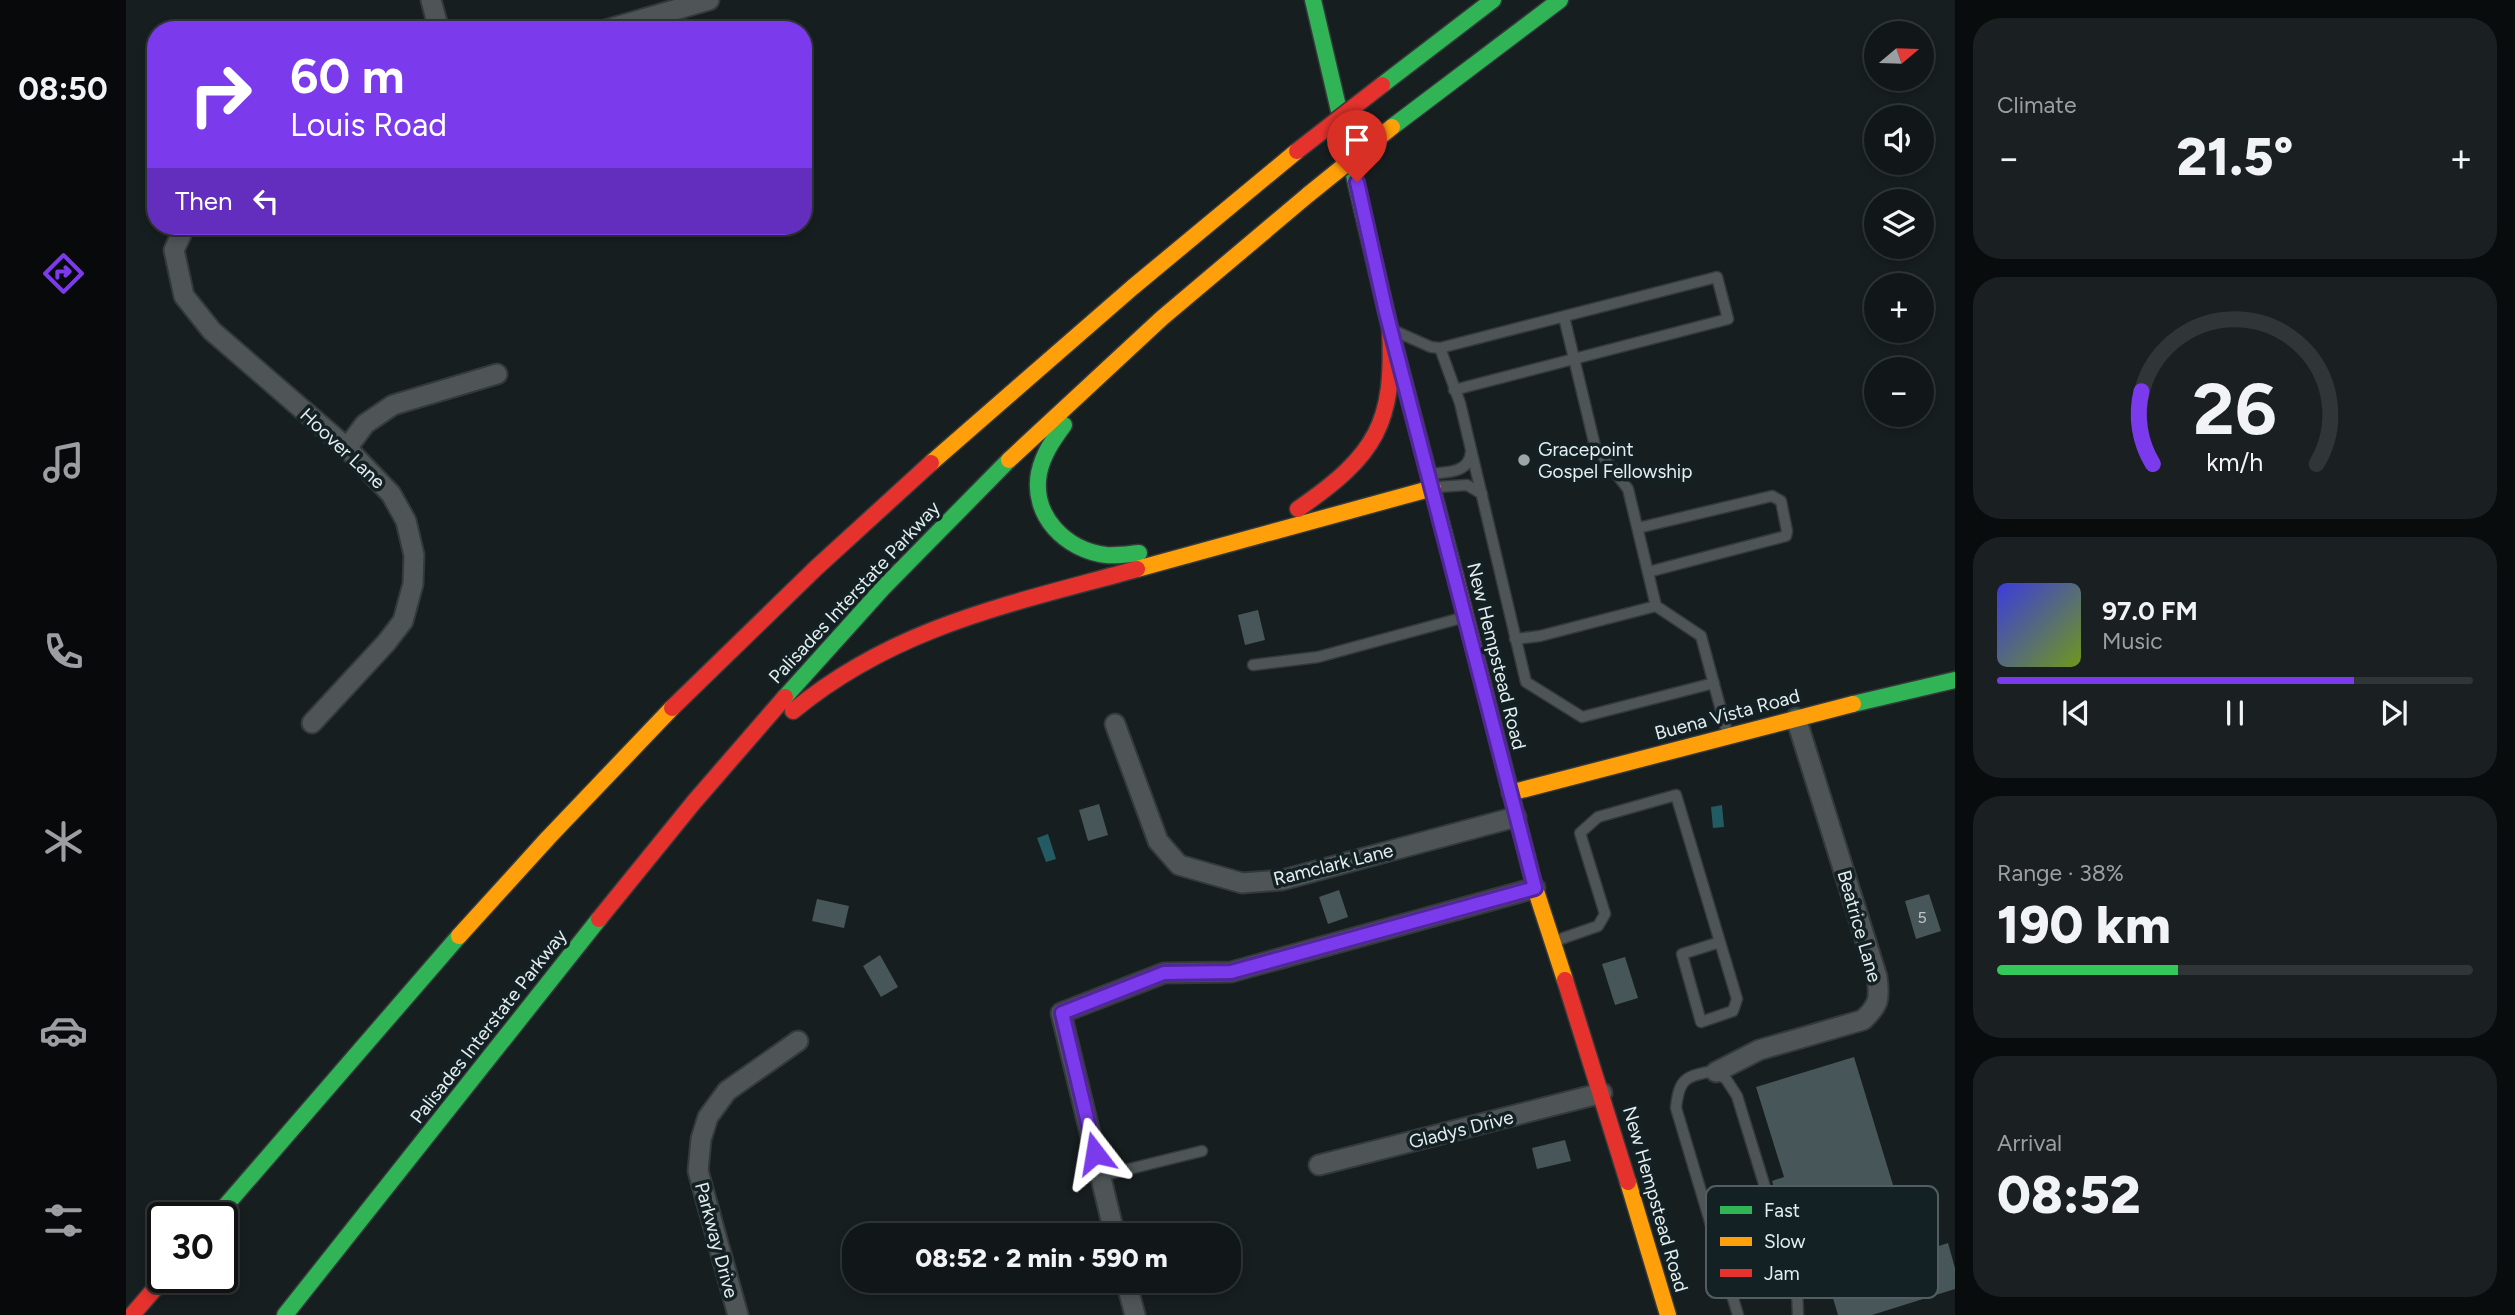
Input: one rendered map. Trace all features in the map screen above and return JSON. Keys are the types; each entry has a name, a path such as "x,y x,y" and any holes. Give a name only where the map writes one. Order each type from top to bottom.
{"main road":[{"name":"New Hempstead Road","path":"1313,0 1391,328 1535,888 1602,1093 1668,1315"},
{"path":"1418,56 1486,0"},
{"name":"Palisades Interstate Parkway","path":"229,1202 506,882 623,758 869,517 1128,289 1297,151 1493,0"},
{"name":"Palisades Interstate Parkway","path":"285,1315 646,861 756,729 911,560 1032,438 1200,284 1392,127 1560,0"},
{"path":"1200,284 1052,439 1043,454 1038,470 1041,507 1051,526 1074,547 1093,555 1115,557 1144,552 1298,509 1431,481"},
{"path":"1298,509 1346,474 1380,430 1388,409 1392,386 1391,328"},
{"path":"646,861 801,705 845,672 894,645 937,626 989,609 1431,481"},
{"name":"Buena Vista Road","path":"1510,793 1796,718 1955,680"},
{"path":"132,1315 151,1293"}],"street":[{"path":"431,0 437,21"},
{"path":"636,21 709,0"},
{"name":"Hoover Lane","path":"181,235 174,250 184,296 212,331 347,448 391,494 406,521 414,555 413,584 403,621 312,723"},
{"path":"347,448 365,424 393,405 497,374"},
{"name":"Beatrice Lane","path":"1716,1072 1759,1050 1863,1020 1876,1008 1880,994 1796,718"},
{"name":"Ramclark Lane","path":"1115,724 1157,841 1179,865 1242,883 1282,880 1516,817"},
{"path":"1112,1223 1062,1013 1164,973 1231,972 1535,888"},
{"name":"Parkway Drive","path":"737,1315 698,1171 701,1139 708,1117 727,1091 798,1041"},
{"name":"Gladys Drive","path":"1319,1165 1602,1093"},
{"path":"1129,1293 1135,1315"}],"lane":[{"path":"1391,328 1431,347 1440,348 1717,277 1728,318 1454,390"},
{"path":"1564,317 1595,446 1628,489 1656,606 1702,636 1728,736"},
{"path":"1440,348 1471,448 1526,682 1582,717 1714,683"},
{"path":"1431,481 1469,463 1471,448"},
{"path":"1431,481 1467,485 1483,496"},
{"path":"1638,528 1772,496 1781,501 1786,536 1648,572"},
{"path":"1515,639 1540,636 1656,606"},
{"path":"1253,665 1318,657 1465,617"},
{"path":"1553,942 1598,926 1605,914 1580,833 1598,817 1676,795 1720,942 1737,999 1733,1011 1701,1021 1682,954 1720,942"},
{"path":"1706,1208 1676,1108 1678,1088 1687,1079 1700,1073 1716,1072 1726,1079 1737,1096 1765,1186"},
{"path":"1101,1176 1202,1151"},
{"path":"1733,1298 1738,1315"},
{"path":"1728,1315 1735,1304"}],"water":[{"path":"1722,805 1724,827 1713,828 1711,807"},
{"path":"1048,834 1056,859 1046,862 1037,838"}],"building":[{"path":"1258,610 1265,640 1245,645 1238,615"},
{"path":"1099,804 1108,835 1088,841 1079,810"},
{"path":"1339,890 1348,917 1328,924 1319,897"},
{"path":"1929,894 1941,931 1916,939 1905,901"},
{"path":"817,899 849,906 844,928 812,921"},
{"path":"880,955 898,987 881,997 863,966"},
{"path":"1625,957 1638,998 1615,1005 1602,964"},
{"path":"1854,1057 1893,1186 1774,1186 1772,1181 1784,1177 1756,1087"},
{"path":"1565,1140 1571,1161 1537,1169 1532,1148"},
{"path":"1948,1243 1955,1268 1955,1289 1938,1294 1938,1246"},
{"path":"1833,1298 1926,1298 1872,1315 1838,1315"}],"traffic: fast":[{"path":"1313,0 1390,328 1455,575"},
{"path":"1382,85 1493,0"},
{"path":"1392,127 1560,0"},
{"path":"1064,425 1046,453 1039,473 1040,503 1046,517 1065,538 1091,552 1110,555 1139,553"},
{"path":"785,697 884,587 1009,460"},
{"path":"1853,704 1955,680"},
{"path":"285,1315 599,919"},
{"path":"229,1202 459,936"}],"traffic: slow":[{"path":"1309,194 1392,127"},
{"path":"931,463 1133,287 1297,151"},
{"path":"1009,460 1162,318 1309,194"},
{"path":"1137,569 1433,488"},
{"path":"1455,575 1535,888 1565,980"},
{"path":"1510,793 1853,704"},
{"path":"459,936 672,708"},
{"path":"1628,1182 1668,1315"}],"traffic: jam":[{"path":"1297,151 1382,85"},
{"path":"1298,509 1346,471 1363,453 1375,434 1384,413 1389,389 1390,328"},
{"path":"672,708 816,568 931,463"},
{"path":"793,711 832,682 872,658 914,638 1000,607 1137,569"},
{"path":"599,919 694,802 785,697"},
{"path":"1565,980 1628,1182"},
{"path":"132,1315 151,1293"}],"place":[{"name":"Gracepoint Gospel Fellowship","path":"1524,460"}],"route":[{"path":"1095,1153 1062,1013 1164,973 1231,972 1535,888 1386,312 1357,182"}]}
